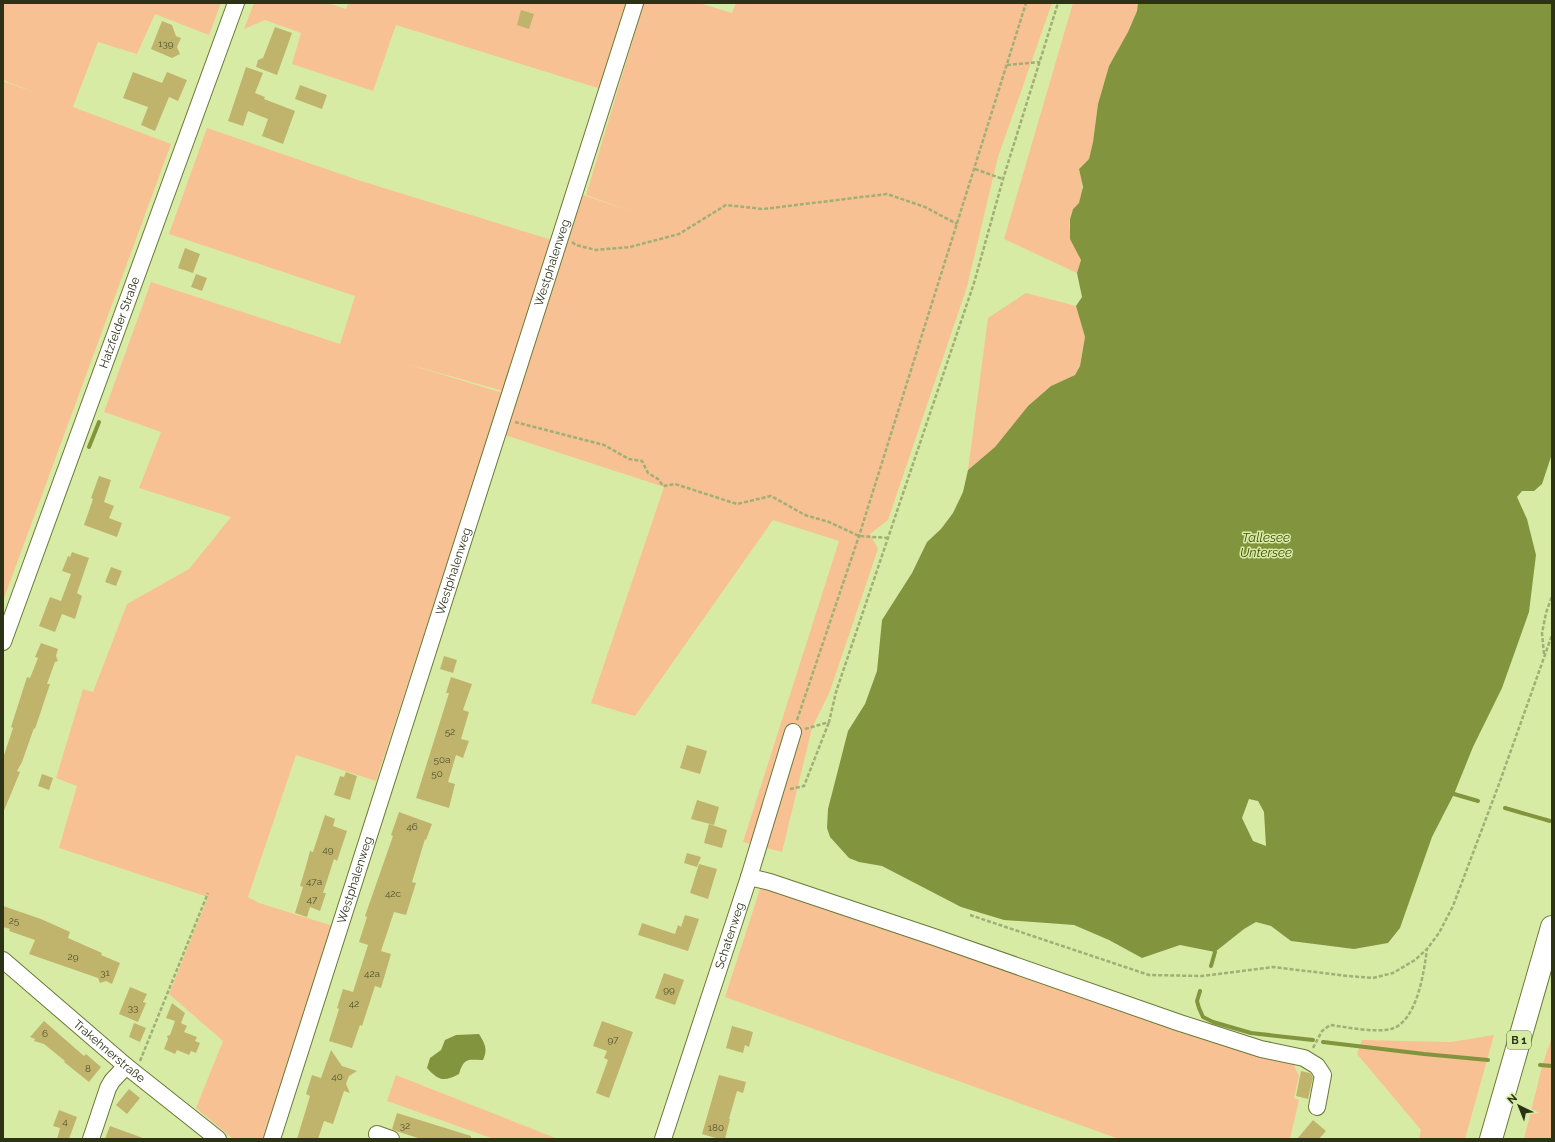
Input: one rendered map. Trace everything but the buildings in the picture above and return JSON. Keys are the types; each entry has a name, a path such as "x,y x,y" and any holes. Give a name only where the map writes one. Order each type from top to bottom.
{"highway":[{"name":"B 1","path":"1491,1139 1552,927"}],"street":[{"name":"Hatzfelder Straße","path":"3,642 236,3"},
{"name":"Westphalenweg","path":"272,1139 635,3"},
{"name":"Schatenweg","path":"664,1139 750,877 793,732"},
{"path":"750,877 770,882 934,937 1194,1028 1260,1049 1304,1058 1317,1066 1323,1075 1317,1107"},
{"name":"Trakehnerstraße","path":"3,960 130,1069 218,1139"},
{"path":"92,1139 108,1088 112,1081 130,1069"}],"path":[{"path":"793,732 859,536 1026,3"},
{"path":"804,786 829,722 836,692 974,283 1003,179 1058,3"},
{"path":"1007,65 1040,62"},
{"path":"974,169 1003,179"},
{"path":"561,236 576,245 596,250 630,247 679,234 726,205 763,209 887,194 925,207 957,224"},
{"path":"503,419 604,445 629,459 642,461 648,473 658,479 663,486 675,484 737,504 771,496 805,515 829,522 859,536 889,538"},
{"path":"1545,656 1542,633 1546,613 1552,596"},
{"path":"970,915 1149,975 1202,976 1273,967 1373,978 1393,973 1415,960 1427,949 1439,932 1453,906 1552,635"},
{"path":"793,732 829,722"},
{"path":"130,1069 143,1058 208,893"},
{"path":"1304,1058 1312,1050 1322,1031 1330,1025 1372,1030 1389,1029 1397,1026 1407,1016 1417,996 1424,973 1427,949"}],"shaded area":[{"path":"3,3 221,3 209,35 155,14 137,54 98,42 73,107 171,144 3,601 3,81 36,93 3,80"},
{"path":"254,3 328,3 346,9 348,3 629,3 601,89 396,25 373,91 292,64 301,33 265,20 244,29"},
{"path":"644,3 699,3 732,13 736,3 1052,3 998,157 967,287 888,520 870,534 878,549 830,691 812,728 782,852 743,842 839,541 773,520 635,716 591,703 664,487 505,435 583,195 631,211 586,195"},
{"path":"1073,3 1138,3 1137,11 1128,33 1109,66 1098,104 1093,142 1089,159 1079,169 1082,195 1079,203 1070,215 1069,222 1071,236 1081,260 1077,273 1004,239"},
{"path":"207,128 358,180 552,240 503,391 404,363 503,393 376,781 296,755 248,897 259,903 333,926 263,1139 233,1139 196,1108 223,1041 169,994 208,897 59,848 77,786 56,778 83,689 93,692 127,604 189,569 231,517 139,488 161,432 104,412 151,282 340,344 355,296 169,234"},
{"path":"1026,293 1076,306 1085,337 1080,366 1075,375 1051,386 1028,406 995,447 968,470 988,318"},
{"path":"761,886 1293,1063 1299,1076 1294,1098 1299,1100 1290,1139 1119,1139 725,997"},
{"path":"1494,1035 1465,1139 1419,1139 1421,1130 1357,1054 1362,1040 1451,1042"},
{"path":"1552,1037 1552,1139 1524,1139 1543,1063"},
{"path":"396,1075 558,1139 494,1139 387,1101"}],"water":[{"name":"Tallesee Untersee","path":"1138,3 1552,3 1552,454 1542,484 1534,491 1522,491 1517,497 1527,519 1536,555 1529,612 1502,688 1473,747 1454,794 1432,837 1400,928 1388,943 1354,949 1291,941 1271,926 1256,922 1244,929 1215,952 1180,945 1142,958 1109,940 1074,925 1004,920 961,907 882,866 859,862 849,858 830,837 827,828 828,809 848,731 865,704 877,671 882,620 912,573 927,542 941,529 953,513 963,492 968,470 995,447 1028,406 1051,386 1075,375 1080,366 1085,337 1076,306 1082,297 1077,273 1081,260 1070,239 1070,219 1073,209 1079,203 1083,187 1079,169 1089,159 1093,142 1098,104 1109,66 1128,32 1137,11","holes":["1249,799 1258,801 1264,812 1266,846 1253,841 1242,818"]},
{"path":"479,1034 485,1047 483,1060 470,1060 465,1062 459,1074 445,1079 438,1078 427,1068 430,1058 441,1050 445,1040 456,1035"}],"waterway":[{"path":"89,447 99,422"},
{"path":"1454,794 1478,801"},
{"path":"1505,808 1550,821"},
{"path":"1211,966 1215,952"},
{"path":"1200,991 1197,1001 1199,1008 1203,1017 1213,1022 1251,1033 1313,1040"},
{"path":"1323,1042 1488,1060"},
{"path":"1540,1065 1552,1066"}]}
